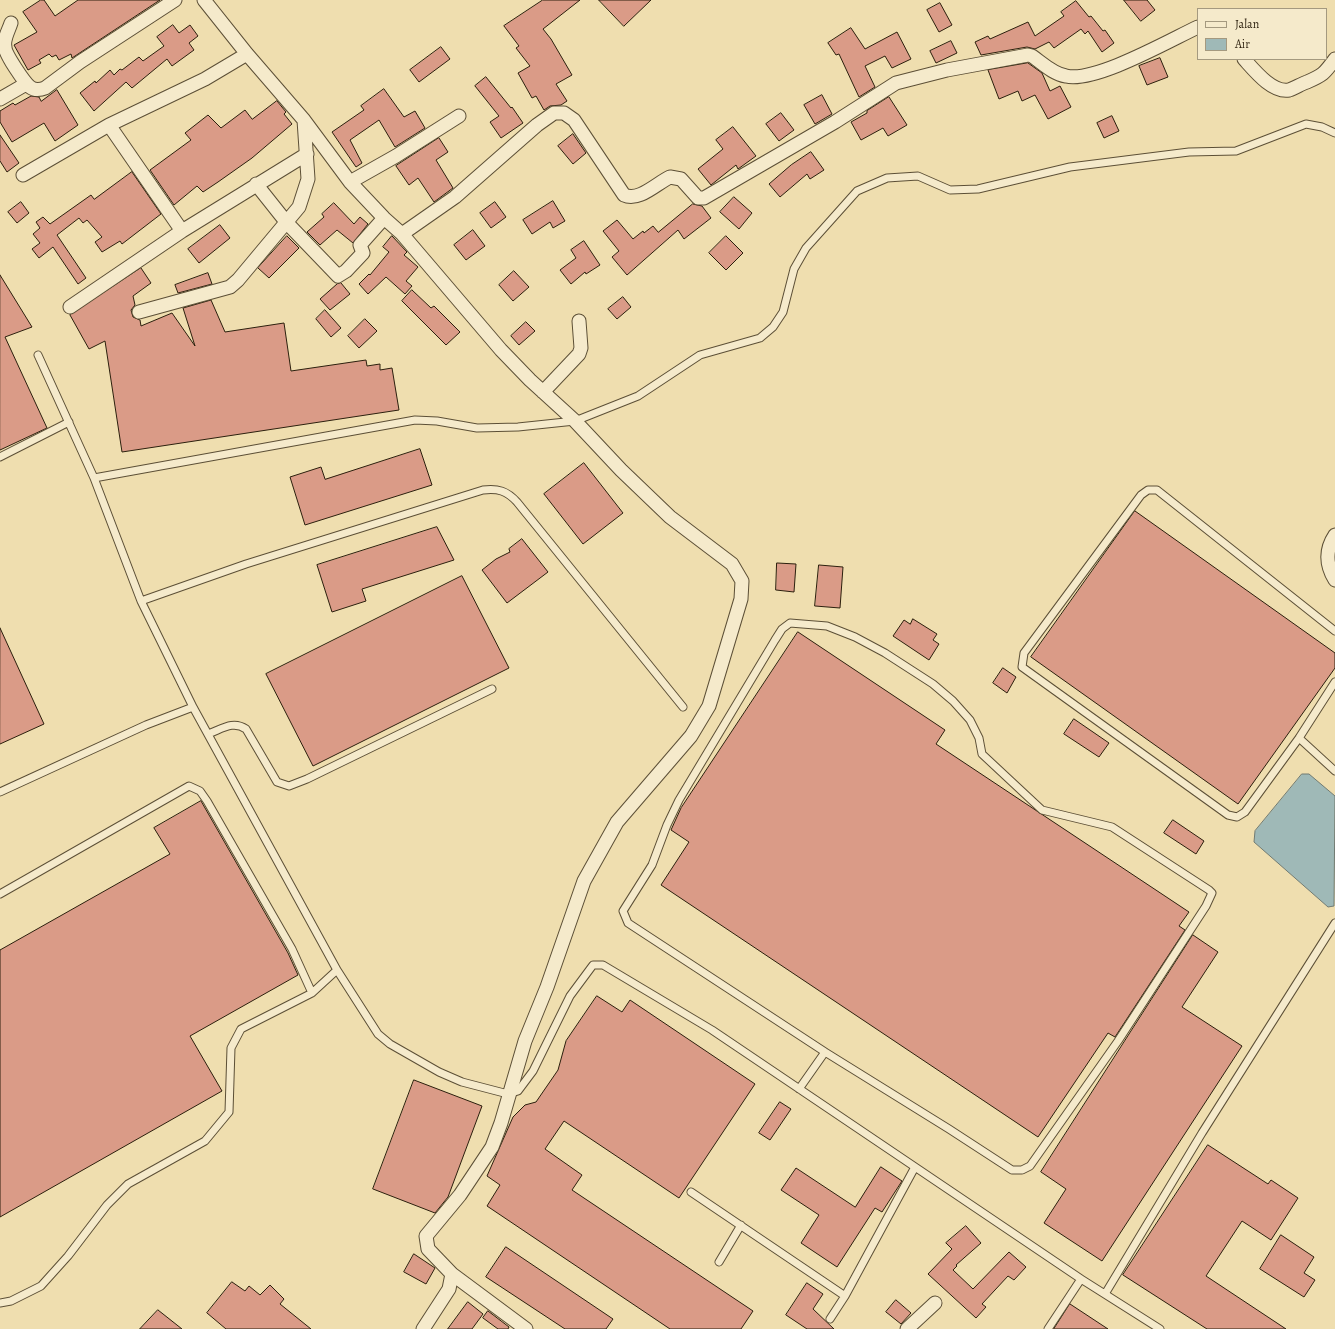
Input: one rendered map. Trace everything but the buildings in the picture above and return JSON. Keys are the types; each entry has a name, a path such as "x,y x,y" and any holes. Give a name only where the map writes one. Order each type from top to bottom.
{"street":[{"path":"11,23 4,49 26,84 32,88 45,88 80,62 175,0"},
{"path":"204,0 247,54 304,120 350,182 384,218 402,234 501,350 670,517 732,564 742,581 743,589 709,706 691,736 617,822 584,881 547,987 525,1041 497,1135 487,1156 460,1195 426,1236 428,1249 452,1274 526,1329"},
{"path":"402,234 455,196 524,136 554,113 564,112 574,120 624,195 630,197 634,196 652,188 670,176 681,179 698,198 704,198 836,122 896,83 947,70 1028,55 1032,56 1058,74 1068,77 1092,74 1118,66 1197,27"},
{"path":"23,175 109,126 205,79 247,54"},
{"path":"1245,60 1269,84 1288,90 1318,78 1335,59"},
{"path":"0,99 26,84"},
{"path":"350,182 396,156 459,116"},
{"path":"139,312 230,287 287,223 299,207 308,179 304,120"},
{"path":"109,126 182,231"},
{"path":"70,307 182,231 256,184 307,154"},
{"path":"256,184 287,223 322,258 336,275 341,275 363,253 360,244 384,218"},
{"path":"543,392 579,354 581,348 579,321"},
{"path":"1335,535 1329,546 1328,559 1330,570 1335,580"},
{"path":"423,1329 449,1289 452,1274"},
{"path":"907,1329 935,1302"}],"lane":[{"path":"94,478 415,420 437,421 477,428 518,427 575,422 638,396 700,355 760,338 773,327 783,312 794,268 806,248 857,191 887,178 918,176 950,190 978,189 1070,167 1189,152 1236,151 1306,124 1322,127 1335,133"},
{"path":"38,355 94,478 142,601 193,707 337,970 378,1034 390,1044 439,1072 462,1082 508,1094 518,1091 528,1079 570,996 593,965 603,965 712,1030 1081,1279 1160,1329"},
{"path":"0,457 69,422"},
{"path":"142,601 246,564 483,490 502,490 510,494 517,502 683,707"},
{"path":"1335,631 1157,490 1148,490 1142,495 1038,634 1024,653 1022,660 1022,668 1228,815 1237,817 1245,812 1299,738 1335,682"},
{"path":"790,623 827,626 855,637 891,657 933,684 953,701 970,720 979,738 982,754 1042,810 1112,827 1212,893 1206,906 1118,1042 1030,1166 1022,1170 1012,1170 825,1052 628,923 623,911 652,865 667,825 679,800 778,634 790,623"},
{"path":"208,734 235,723 241,725 246,729 277,782 289,786 307,780 492,689"},
{"path":"0,792 146,725 193,707"},
{"path":"1299,738 1335,771"},
{"path":"0,894 184,787 193,787 207,800 292,949 312,993"},
{"path":"1105,1294 1202,1133 1335,923"},
{"path":"0,1303 11,1301 41,1286 68,1256 107,1205 128,1184 205,1141 229,1112 231,1048 241,1029 312,993 337,970"},
{"path":"799,1089 825,1052"},
{"path":"830,1319 845,1296 915,1167"},
{"path":"691,1192 845,1296"},
{"path":"718,1262 741,1225"},
{"path":"1048,1329 1081,1279"}],"water":[{"path":"1302,774 1309,774 1335,796 1334,906 1328,907 1254,842 1255,831"}]}
